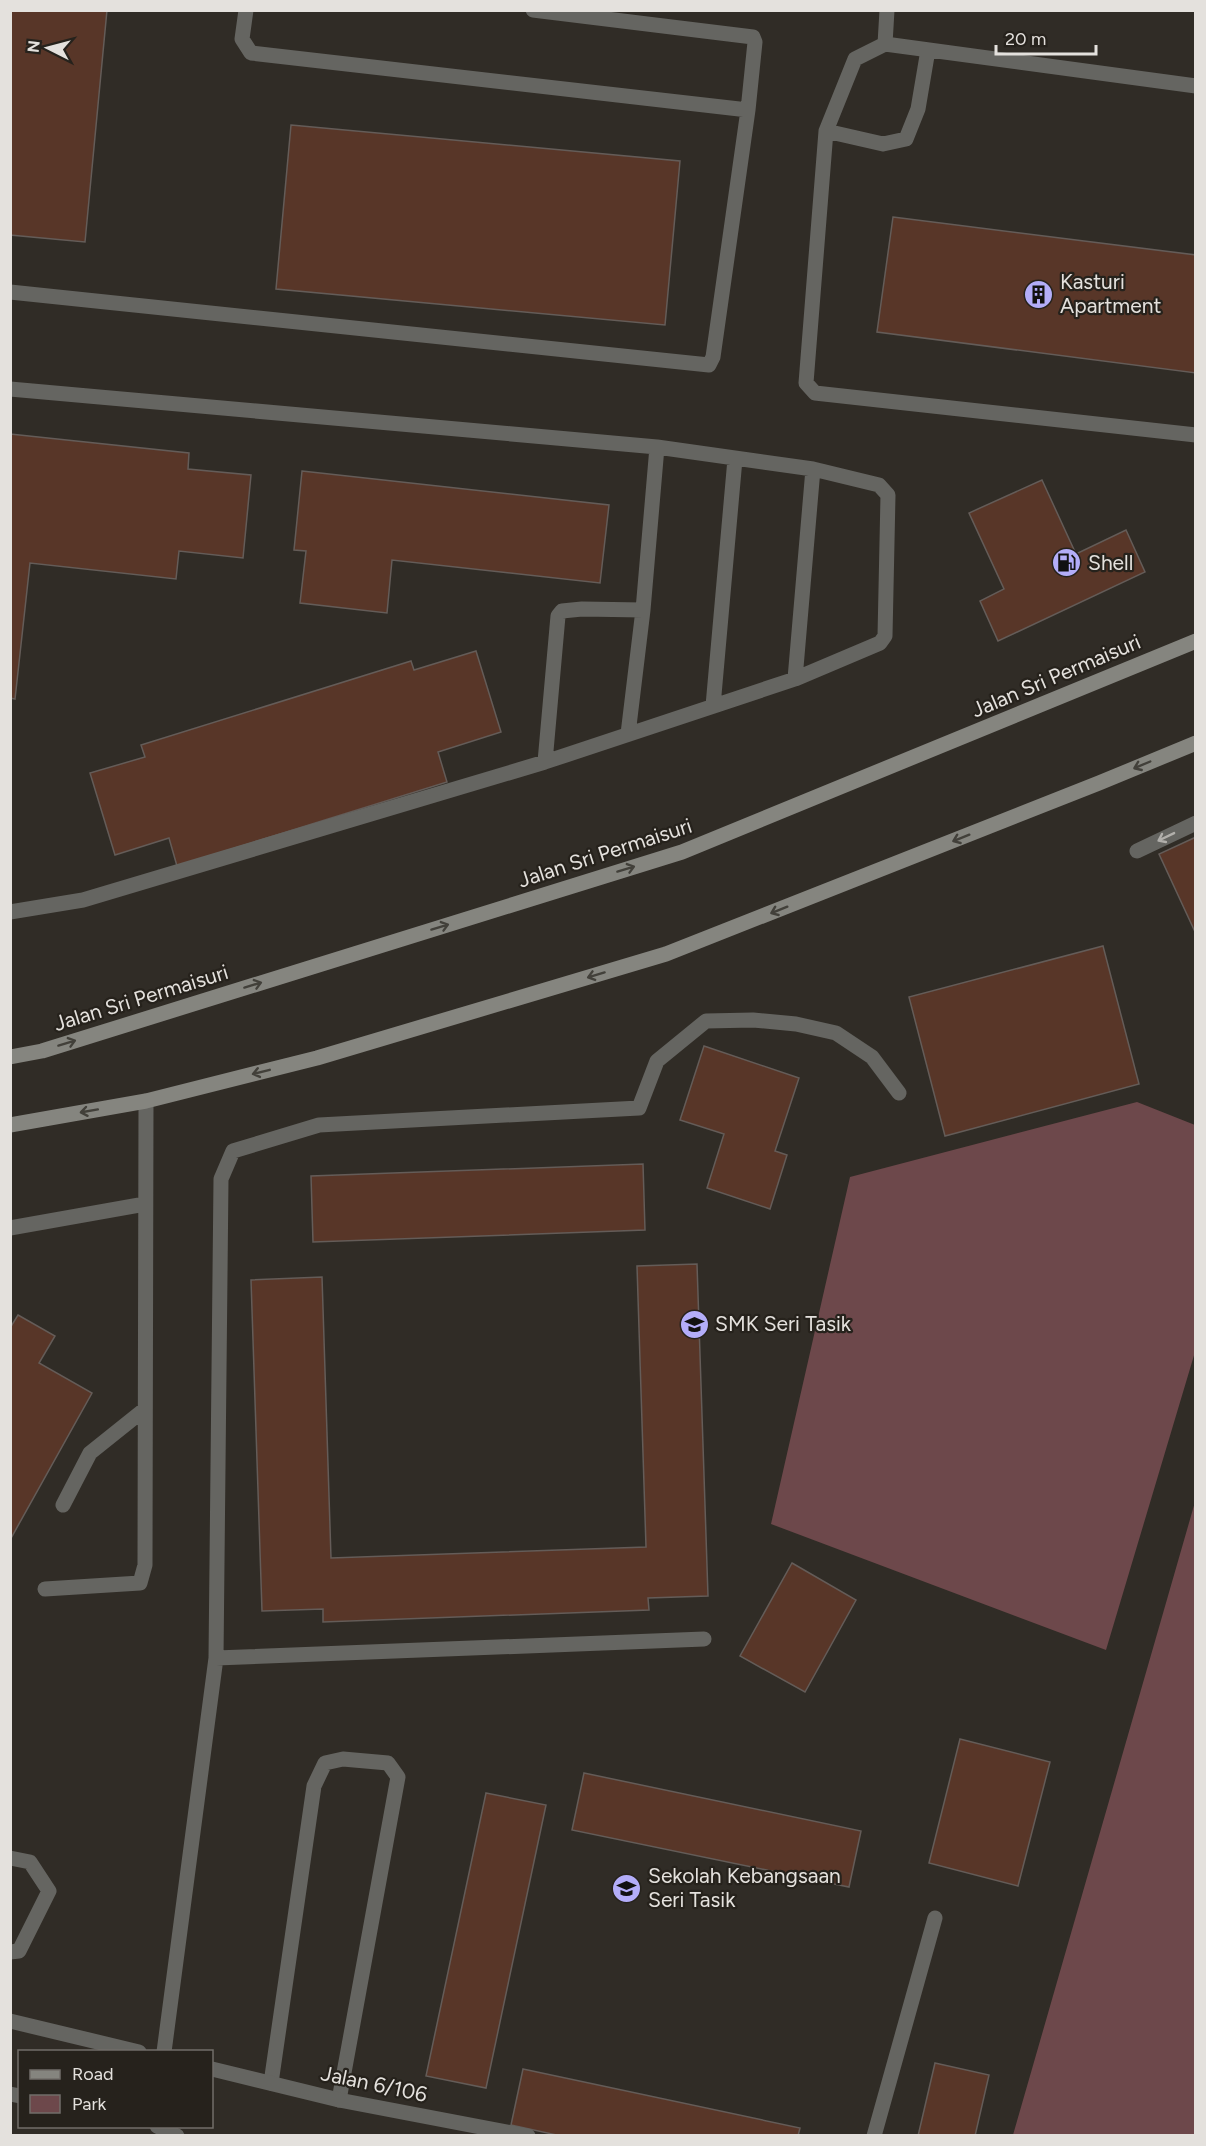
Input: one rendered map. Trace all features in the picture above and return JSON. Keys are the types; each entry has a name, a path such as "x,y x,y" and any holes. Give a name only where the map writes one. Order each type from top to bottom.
{"main road":[{"name":"Jalan Sri Permaisuri","path":"10,1057 42,1051 682,852 1196,640"},
{"path":"10,1125 146,1101 317,1058 666,954 1099,783 1196,742"}],"street":[{"path":"246,10 242,39 252,53 748,110"},
{"path":"10,292 709,364 713,357 748,110 755,42 753,37 532,10"},
{"path":"885,45 887,10"},
{"path":"1196,86 885,45 855,59 826,131 806,383 815,393 1196,435"},
{"path":"826,131 883,144 906,139 918,109 928,50"},
{"path":"10,389 657,447 813,469 879,485 888,495 885,636 880,643 795,679 544,762 83,900 10,912"},
{"path":"628,734 643,610 657,447"},
{"path":"713,706 735,459"},
{"path":"795,679 813,469"},
{"path":"544,762 558,616 562,611 582,609 643,610"},
{"path":"1137,851 1196,823"},
{"path":"165,2050 216,1658 221,1179 233,1151 319,1125 639,1108 657,1061 706,1021 753,1020 796,1024 836,1033 872,1057 898,1093"},
{"path":"45,1589 140,1583 145,1565 146,1101"},
{"path":"10,1228 145,1204"},
{"path":"63,1505 90,1453 145,1409"},
{"path":"216,1658 704,1639"},
{"path":"271,2083 314,1786 325,1763 343,1758 388,1763 398,1777 339,2100"},
{"path":"10,1858 30,1862 49,1891 19,1951 10,1952"},
{"path":"874,2136 935,1918"},
{"path":"10,2021 131,2050"},
{"name":"Jalan 6/106","path":"213,2069 339,2100 528,2136"},
{"path":"159,2128 177,2136"}],"green space":[{"path":"1137,1102 1195,1125 1195,1352 1106,1650 771,1524 850,1177"},
{"path":"1195,1502 1195,2135 1013,2135"}],"building":[{"path":"10,10 107,10 85,242 10,235"},
{"path":"291,125 680,161 665,325 276,289"},
{"name":"Kasturi Apartment","path":"893,217 1196,255 1196,373 877,332"},
{"path":"10,434 189,453 188,469 251,475 243,558 179,551 176,579 30,563 15,699 10,698"},
{"path":"302,471 609,505 600,583 392,560 387,613 300,603 306,551 294,550"},
{"name":"Shell","path":"1042,480 1076,554 1126,530 1145,572 998,641 980,601 1004,589 969,513"},
{"path":"476,651 501,732 438,752 447,782 177,866 169,838 115,855 90,773 145,757 141,745 411,661 414,670"},
{"path":"1196,837 1196,934 1159,854"},
{"path":"1103,946 1139,1084 945,1136 909,997"},
{"path":"704,1046 799,1078 775,1151 787,1155 770,1209 707,1188 724,1134 680,1120"},
{"path":"643,1164 645,1230 313,1242 311,1176"},
{"path":"697,1264 708,1596 648,1598 649,1610 323,1622 323,1609 262,1611 251,1280 322,1277 331,1558 646,1547 637,1266"},
{"path":"18,1315 55,1336 39,1363 92,1393 10,1540 10,1328"},
{"path":"792,1563 856,1600 805,1692 740,1656"},
{"path":"960,1739 1050,1762 1018,1886 929,1863"},
{"path":"584,1773 861,1831 849,1887 572,1830"},
{"path":"486,1793 546,1805 486,2088 426,2076"},
{"path":"935,2063 989,2075 975,2136 918,2136"},
{"path":"523,2069 800,2128 798,2136 561,2136 511,2125"}],"place":[{"name":"Kasturi Apartment","path":"1039,294"},
{"name":"Shell","path":"1067,563"},
{"name":"SMK Seri Tasik","path":"694,1324"},
{"name":"Sekolah Kebangsaan Seri Tasik","path":"627,1888"}]}
